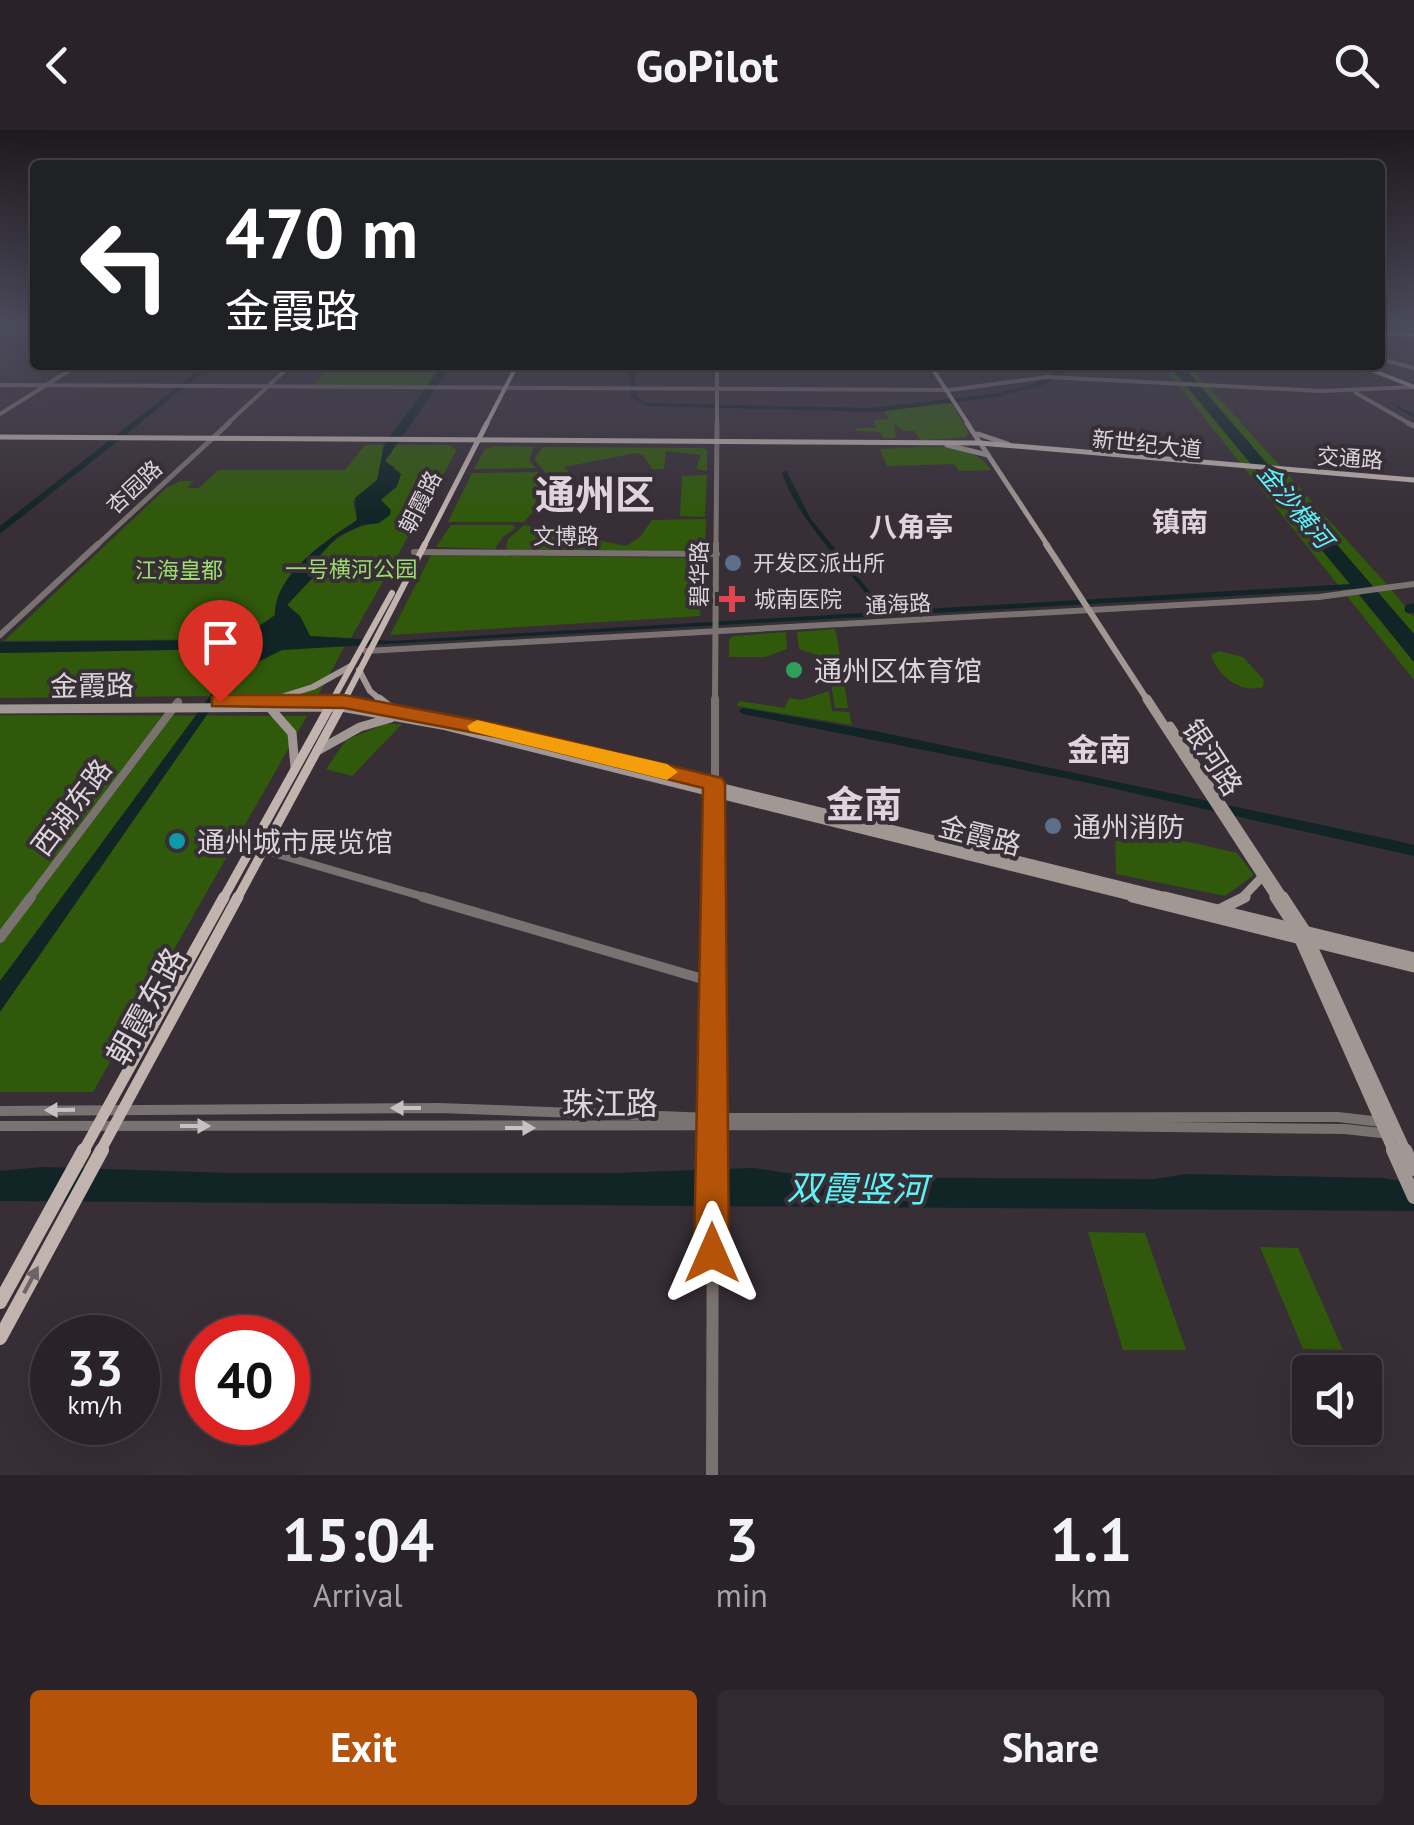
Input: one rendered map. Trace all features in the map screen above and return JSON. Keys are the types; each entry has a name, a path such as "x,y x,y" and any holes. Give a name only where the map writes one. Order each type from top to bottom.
{"main road":[{"name":"朝霞路","path":"336,704 501,392"},
{"name":"银河路","path":"949,392 1302,933"},
{"path":"948,444 976,434 1013,446"},
{"name":"新世纪大道","path":"0,438 983,444 1286,473"},
{"path":"948,444 989,454 1013,446"},
{"name":"交通路","path":"1286,473 1414,481"},
{"name":"银河路","path":"1090,610 1302,933 1391,1129 1408,1170 1414,1198"},
{"path":"266,704 355,668 370,691 395,713 317,751"},
{"path":"266,704 289,723 297,746 295,770"},
{"name":"金霞路","path":"0,706 336,704 395,713 1221,909 1414,967"},
{"name":"朝霞东路","path":"0,1302 97,1126 114,1109 258,848 317,751 336,704"},
{"name":"朝霞东路","path":"258,848 295,770 336,704"},
{"name":"金霞路","path":"714,787 1414,958"},
{"path":"1221,909 1244,898 1262,877"},
{"name":"朝霞东路","path":"0,1338 113,1126 114,1109"}],"street":[{"path":"0,412 33,392"},
{"name":"杏园路","path":"0,635 263,392"},
{"name":"碧华路","path":"712,1475 718,392"},
{"path":"1323,392 1372,392"},
{"path":"1356,394 1414,426"},
{"name":"文博路","path":"417,552 717,554"},
{"name":"通海路","path":"365,649 1350,596 1414,586"},
{"name":"西湖东路","path":"0,938 176,704"},
{"path":"258,848 713,982"},
{"name":"珠江路","path":"0,1111 438,1108 713,1123"},
{"name":"珠江路","path":"0,1126 713,1123 1391,1129"}],"green space":[{"path":"1183,392 1191,392 1414,662 1414,680"},
{"path":"1205,392 1213,392 1390,588 1414,617 1414,634"},
{"path":"951,402 969,433 964,438 920,440 915,431 903,431 894,424 896,438 883,438 880,432 856,428 876,428 874,420 888,419 885,411"},
{"name":"江海皇都","path":"365,445 384,445 378,478 353,502 357,520 317,548 293,572 283,585 275,615 250,639 4,641 166,488 180,481 194,481 187,488 199,488 218,470 345,470"},
{"name":"一号横河公园","path":"396,445 449,445 457,450 351,638 310,636 300,616 287,605 316,574 310,566 332,543 358,528 379,523 382,497 396,488 395,467 385,461"},
{"path":"534,447 529,460 536,468 474,469 485,449"},
{"path":"543,447 702,448 707,450 707,471 696,469 701,455 666,451 664,469 652,469 643,455 636,453 564,467 572,476 551,479 534,459"},
{"path":"880,449 956,449 982,460 991,470 959,471 954,464 887,466"},
{"path":"538,472 543,479 532,513 524,522 448,522 472,473"},
{"path":"707,475 705,517 680,516 682,476"},
{"path":"706,519 705,551 506,549 508,539 524,525 626,546 640,537 652,520"},
{"path":"451,525 515,528 495,549 436,547"},
{"path":"431,555 701,558 700,616 390,635"},
{"path":"835,629 848,708 835,708 827,659 799,649 797,632"},
{"path":"786,632 787,649 765,657 729,657 729,639 734,636"},
{"path":"304,646 345,646 317,697 220,696 257,662 279,651"},
{"path":"232,650 232,656 210,696 0,698 0,653"},
{"path":"1219,651 1243,657 1264,680 1263,687 1246,688 1231,682 1214,663 1211,655"},
{"path":"829,691 832,711 849,712 852,725 737,706 739,701 785,708 789,698 801,700"},
{"path":"0,715 307,716 93,1092 0,1092"},
{"path":"385,724 402,724 352,776 326,769 346,740"},
{"path":"1115,825 1237,853 1254,875 1225,896 1116,874"},
{"path":"1088,1232 1145,1233 1186,1350 1123,1350"},
{"path":"1260,1247 1298,1248 1343,1350 1303,1349"}],"water":[{"name":"金沙横河","path":"423,392 433,392 385,461 401,474 397,486 381,500 391,510 390,515 379,523 362,525 337,537 310,566 316,574 287,605 300,616 310,636 391,641 879,612 801,511 782,473 786,470 810,518 875,598 891,611 1350,584 1191,392 1205,392 1414,634 1414,662 1355,589 282,650 246,668 220,696 0,1012 0,981 210,696 233,653 225,649 0,653 0,642 252,637 259,626 275,615 277,600 293,572 357,520 355,498 377,480 384,445"},
{"path":"631,392 636,392 636,397 647,403 870,408 1018,392 876,412 647,406 631,397"},
{"path":"743,708 880,732 1393,840 1414,845 1414,856 1084,782 743,714 739,711"},
{"name":"双霞竖河","path":"43,1167 230,1173 614,1173 754,1168 814,1177 1154,1179 1187,1174 1382,1178 1414,1183 1414,1211 0,1201 0,1171"}],"waterway":[{"path":"133,425 175,392"},
{"path":"1398,407 1414,416"},
{"path":"0,530 136,423"},
{"path":"1409,609 1414,608"}],"slow traffic":[{"path":"477,726 667,772"}],"place":[{"name":"开发区派出所","path":"733,563"},
{"name":"城南医院","path":"732,599"},
{"name":"通州区体育馆","path":"794,670"},
{"name":"通州消防","path":"1053,826"},
{"name":"通州城市展览馆","path":"177,841"}],"district":[{"name":"通州区","path":"595,494"},
{"name":"镇南","path":"1180,521"},
{"name":"八角亭","path":"911,526"},
{"name":"金南","path":"1099,749"},
{"name":"金南","path":"864,803"}],"route":[{"path":"220,702 344,702 497,730 714,783 712,1253"}]}
